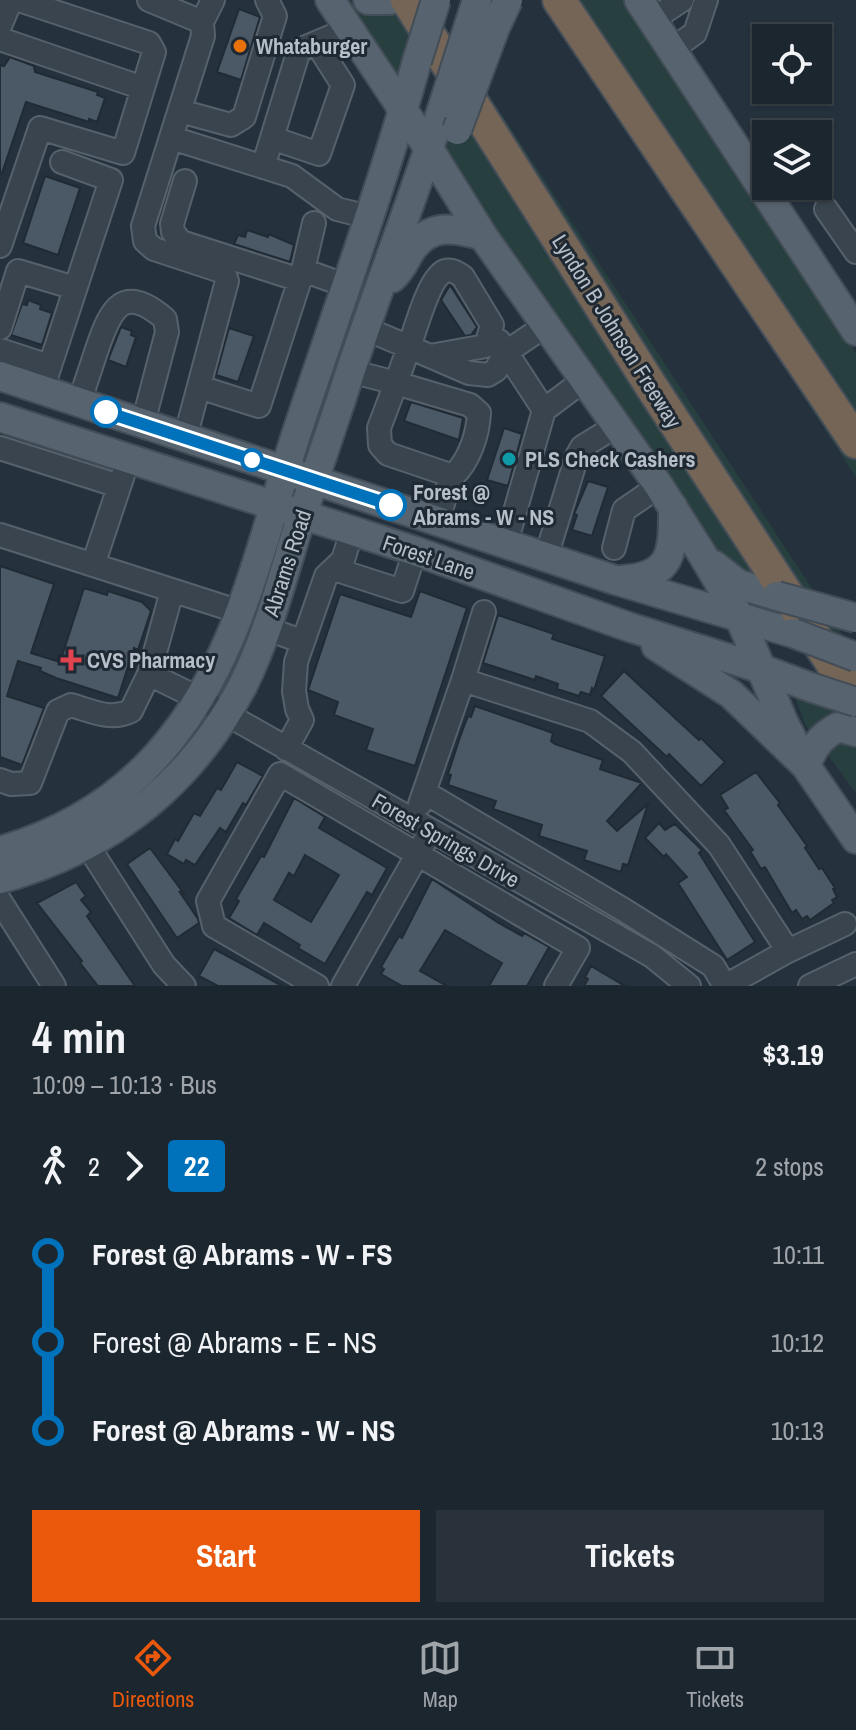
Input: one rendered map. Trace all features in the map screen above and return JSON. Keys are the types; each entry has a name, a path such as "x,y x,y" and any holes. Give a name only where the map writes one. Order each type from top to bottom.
{"highway":[{"name":"Lyndon B Johnson Freeway","path":"388,0 651,386 852,701"},
{"path":"559,0 856,442"}],"main road":[{"path":"330,0 483,236 666,496 739,616 783,721 806,766 856,839"},
{"name":"Abrams Road","path":"0,851 70,825 118,792 160,752 200,699 240,612 404,110 436,0"},
{"name":"Abrams Road","path":"0,879 38,868 88,846 132,817 161,792 201,749 243,685 266,628 376,292 429,149 477,0"},
{"path":"462,203 452,153 457,130 508,0"},
{"path":"646,10 856,331"},
{"path":"376,292 400,270 420,239 429,232 450,229 483,236"},
{"name":"Forest Lane","path":"0,376 45,378 79,403 615,580 793,633 852,701"},
{"path":"0,417 45,378"},
{"name":"Forest Lane","path":"0,417 415,551 629,627 852,701"},
{"path":"615,580 648,575 663,567 668,560 673,539 666,496"},
{"path":"704,557 738,584 856,618"},
{"path":"629,627 731,694 806,766"},
{"path":"806,766 812,749 852,701"}],"street":[{"path":"0,26 11,0"},
{"path":"2,239 40,128 123,153 154,52 149,43 19,0"},
{"path":"149,0 202,22"},
{"path":"185,438 227,281 224,272 154,249 145,241 143,226 203,36 202,22 213,0"},
{"path":"180,111 231,125 244,117 275,16 267,0"},
{"path":"646,10 682,0"},
{"path":"671,50 695,33 706,0"},
{"path":"263,167 299,50 349,29"},
{"path":"0,39 143,88"},
{"path":"272,138 319,154 343,85 317,44"},
{"path":"172,138 292,176 337,209 369,217"},
{"path":"0,350 45,378 111,180 62,162"},
{"path":"185,181 172,224 173,232 181,242 347,286"},
{"path":"826,209 856,252"},
{"path":"199,387 259,406 301,275 314,223"},
{"path":"0,328 18,271 75,288"},
{"path":"453,476 388,454 380,445 379,428 396,383 428,353 428,295 441,274 456,272 463,277 494,341 544,410"},
{"path":"79,403 108,317 123,303 133,302 165,319 167,332 143,423"},
{"path":"494,341 545,326"},
{"path":"364,328 480,376 496,370 494,341"},
{"path":"350,371 470,405 479,413 465,465 453,476 438,520"},
{"path":"506,543 544,410 584,380"},
{"path":"546,557 577,456 582,447 616,426"},
{"path":"0,448 119,486"},
{"path":"93,565 128,458"},
{"path":"614,548 624,510 666,496"},
{"path":"286,749 302,720 297,709 293,678 303,642 326,576 343,560 352,531"},
{"path":"0,535 240,612"},
{"path":"334,569 402,591 415,551"},
{"path":"0,780 11,784 30,783 58,711 71,705 119,717 131,711 149,674 172,591"},
{"path":"343,986 418,853 424,792 484,612"},
{"path":"266,628 303,642"},
{"name":"Forest Springs Drive","path":"149,674 200,699 652,956 689,986"},
{"path":"463,680 590,721 632,752 719,845 788,951"},
{"path":"317,986 214,926 208,901 280,774 578,948 556,986"},
{"path":"424,792 713,966 725,986 845,924"},
{"path":"88,846 164,965 184,986"},
{"path":"502,903 516,880"},
{"path":"0,901 54,986"},
{"path":"611,933 624,910"},
{"path":"574,946 588,921"},
{"path":"810,986 856,964"}],"green space":[{"path":"347,0 422,0 402,82"},
{"path":"544,0 625,0 752,194 752,200 756,200 856,353 856,477"},
{"path":"464,57 845,639 739,607 435,139"},
{"path":"793,691 856,710 856,793 805,724"}],"building":[{"name":"Whataburger","path":"239,9 260,17 241,80 217,72"},
{"path":"10,57 34,66 35,72 98,92 97,95 105,98 97,122 26,102 0,173 0,65 4,66"},
{"path":"45,176 80,188 58,255 23,243"},
{"path":"247,230 268,237 269,234 294,245 290,262 234,244 238,235 245,237"},
{"path":"450,285 477,327 471,335 465,336 441,300"},
{"path":"28,300 52,313 42,345 11,335 22,304 27,305"},
{"path":"121,327 132,331 131,335 136,337 126,367 108,360"},
{"path":"229,328 254,336 238,382 216,375"},
{"path":"411,402 463,418 459,440 404,421"},
{"name":"PLS Check Cashers","path":"504,428 522,434 508,486 487,480"},
{"path":"588,481 608,487 592,536 572,530 577,515 574,514"},
{"path":"0,566 54,584 31,653 60,662 84,588 107,595 108,591 142,602 151,611 138,650 134,648 118,698 56,678 40,671 41,668 18,661 7,696 44,708 22,765 0,757"},
{"path":"420,591 467,608 415,766 366,750 373,729 334,715 338,702 308,690 340,594 411,617"},
{"path":"498,615 554,634 552,639 605,656 590,695 581,692 579,696 557,689 558,684 536,676 535,680 483,663"},
{"path":"624,671 725,762 701,786 601,696"},
{"path":"475,706 553,733 551,741 555,744 603,760 600,769 642,783 607,821 617,831 648,804 628,865 623,864 621,872 584,860 587,851 539,836 542,825 493,809 496,801 448,785 451,775 448,774 460,737"},
{"path":"237,762 263,776 226,832 220,828 195,865 186,860 184,864 167,854 194,813 200,816 217,788 221,790"},
{"path":"756,772 780,803 778,805 819,869 822,868 835,888 837,897 832,900 834,903 810,920 807,916 802,919 796,910 792,913 765,867 761,869 750,851 753,850 724,810 728,808 720,795"},
{"path":"294,798 325,817 319,828 387,868 372,895 367,892 325,964 264,923 257,935 229,918 239,901 236,899 261,856 264,857","holes":["305,855 339,875 311,922 274,900 289,873 294,876"]},
{"path":"659,823 665,830 675,824 702,850 699,853 755,942 727,960 678,883 687,877 666,854 664,857 645,838"},
{"path":"150,848 185,895 179,891 198,919 199,923 177,938 127,864"},
{"path":"432,879 497,922 549,947 527,986 489,986 502,963 445,930 420,971 447,986 402,986 381,974 384,969 381,967 399,936 402,938"},
{"path":"76,882 86,896 81,900 91,912 87,916 135,986 98,986 37,903"},
{"path":"214,949 282,986 218,986 199,976"},
{"path":"591,966 625,986 584,986"}],"bus line":[{"name":"22","path":"106,412 391,505"}],"place":[{"name":"Whataburger","path":"240,46"},
{"name":"PLS Check Cashers","path":"509,459"},
{"name":"Forest @ Abrams - W - NS","path":"391,505"},
{"name":"CVS Pharmacy","path":"71,660"}]}
